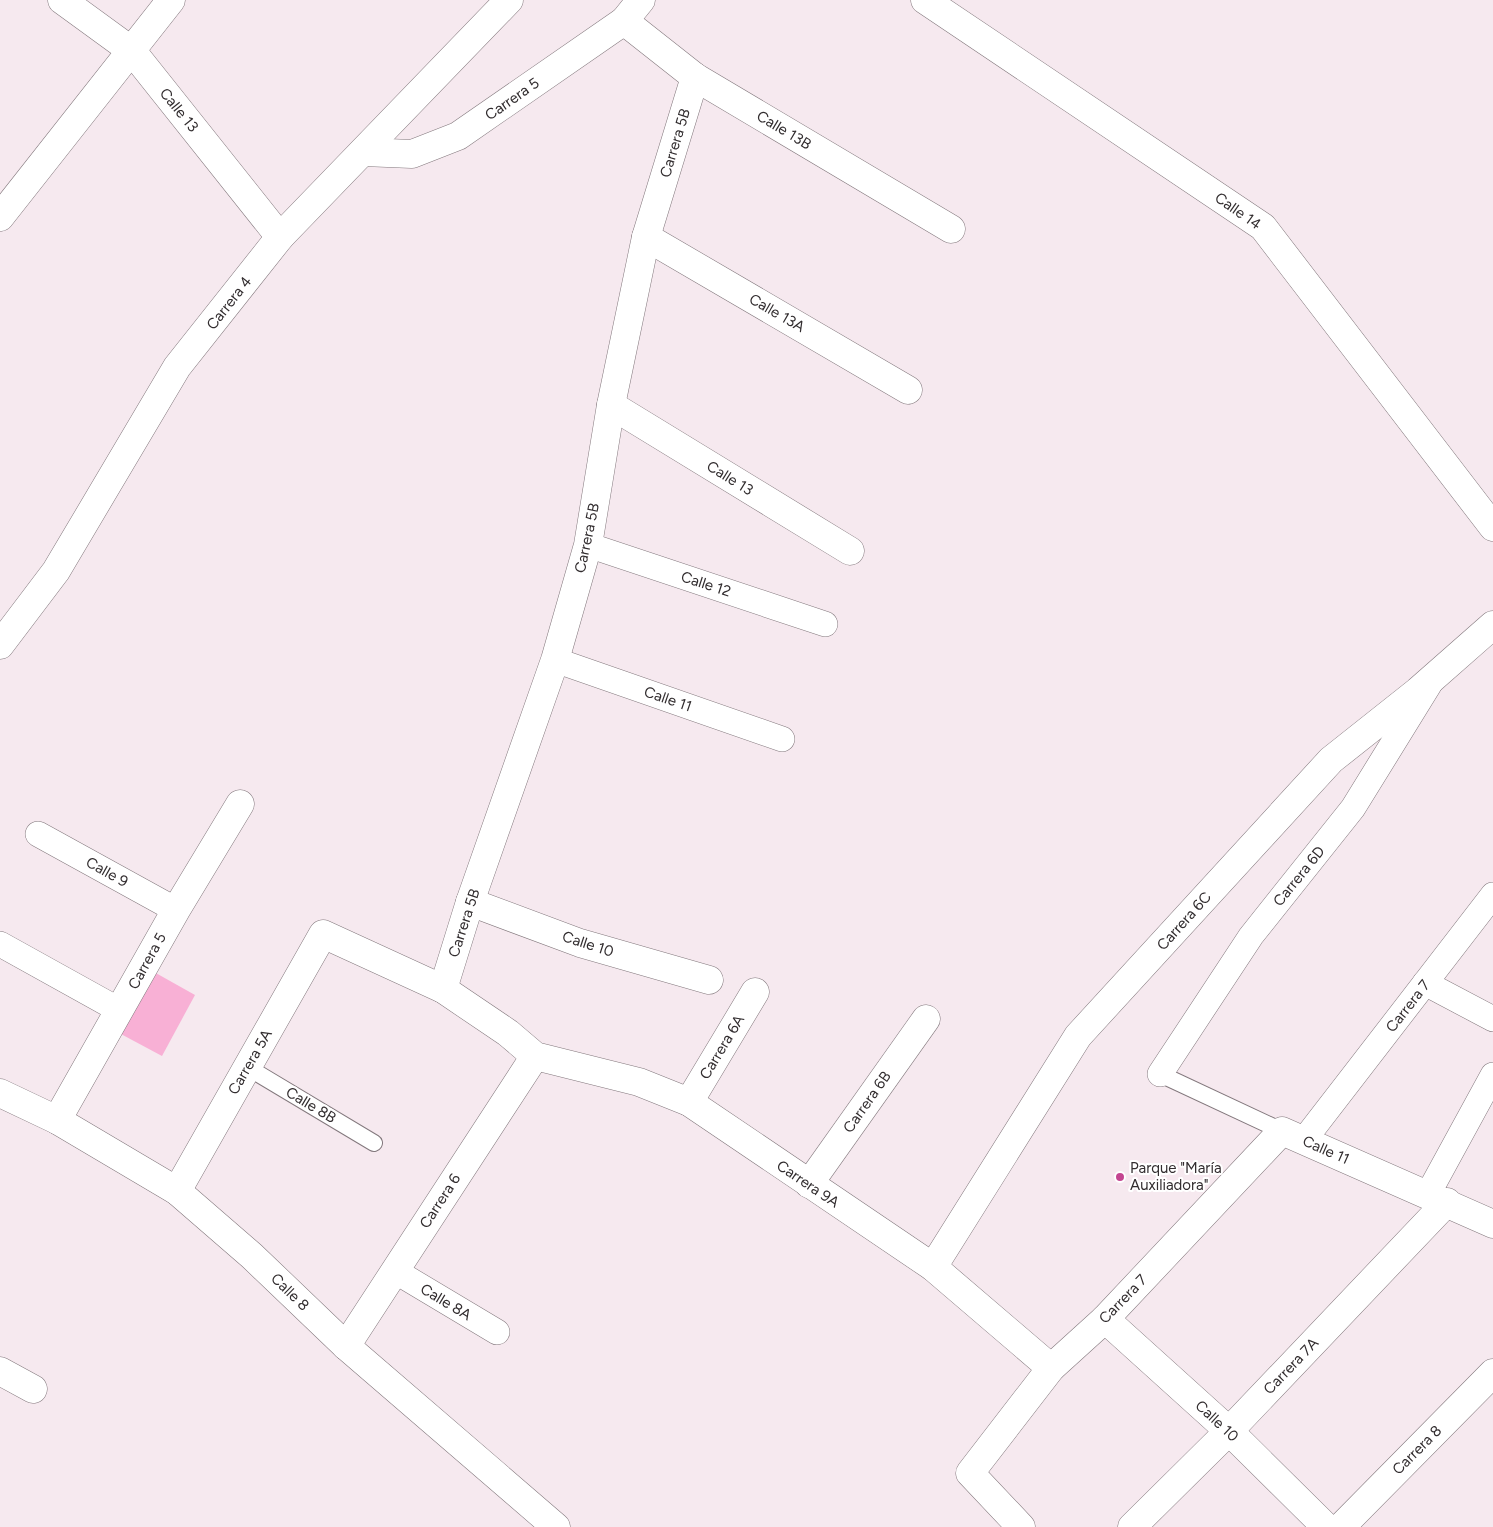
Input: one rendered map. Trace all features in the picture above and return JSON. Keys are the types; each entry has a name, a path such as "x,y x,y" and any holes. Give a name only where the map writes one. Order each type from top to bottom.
{"street":[{"name":"Calle 13","path":"62,0 132,51 280,237"},
{"path":"0,217 171,0"},
{"name":"Carrera 4","path":"0,645 56,571 178,368 280,237 509,0"},
{"name":"Carrera 5","path":"362,152 412,154 458,136 624,21 641,0"},
{"name":"Calle 14","path":"925,0 1263,227 1493,526"},
{"name":"Calle 13B","path":"624,21 695,77 951,230"},
{"name":"Carrera 5B","path":"443,989 470,902 555,660 588,545 611,405 646,237 695,77"},
{"name":"Calle 13A","path":"646,237 908,390"},
{"name":"Calle 13","path":"611,405 850,551"},
{"name":"Calle 12","path":"588,545 825,624"},
{"name":"Carrera 6C","path":"933,1267 1078,1036 1330,760 1434,676 1493,625"},
{"name":"Calle 11","path":"555,660 782,739"},
{"name":"Carrera 6D","path":"1160,1074 1251,936 1353,808 1434,676"},
{"name":"Carrera 5","path":"57,1120 176,910 240,804"},
{"name":"Calle 9","path":"38,834 176,910"},
{"name":"Carrera 7","path":"1021,1527 970,1473 1051,1368 1105,1319 1293,1136 1425,983 1493,895"},
{"name":"Calle 10","path":"470,902 580,943 709,980"},
{"name":"Carrera 5A","path":"177,1191 323,934 443,989"},
{"path":"0,944 119,1010"},
{"path":"1425,983 1493,1018"},
{"path":"443,989 508,1033 535,1056"},
{"name":"Carrera 6A","path":"689,1102 755,992"},
{"name":"Carrera 6B","path":"809,1184 926,1019"},
{"name":"Carrera 9A","path":"535,1056 639,1082 689,1102 933,1267 1051,1368"},
{"name":"Carrera 6","path":"346,1346 535,1056"},
{"name":"Carrera 7A","path":"1132,1527 1229,1431 1437,1198 1493,1075"},
{"name":"Calle 8","path":"0,1093 57,1120 177,1191 252,1256 346,1346 556,1527"},
{"name":"Calle 11","path":"1293,1136 1493,1224"},
{"name":"Calle 8A","path":"394,1271 497,1332"},
{"name":"Calle 10","path":"1105,1319 1229,1431 1326,1527"},
{"path":"0,1371 33,1389"},
{"name":"Carrera 8","path":"1341,1527 1493,1373"}],"lane":[{"name":"Calle 8B","path":"248,1067 374,1143"},
{"name":"Calle 11","path":"1160,1074 1293,1136"}],"shaded area":[{"path":"154,972 195,995 162,1056 119,1033"}],"place":[{"name":"Parque \"María Auxiliadora\"","path":"1120,1177"}]}
